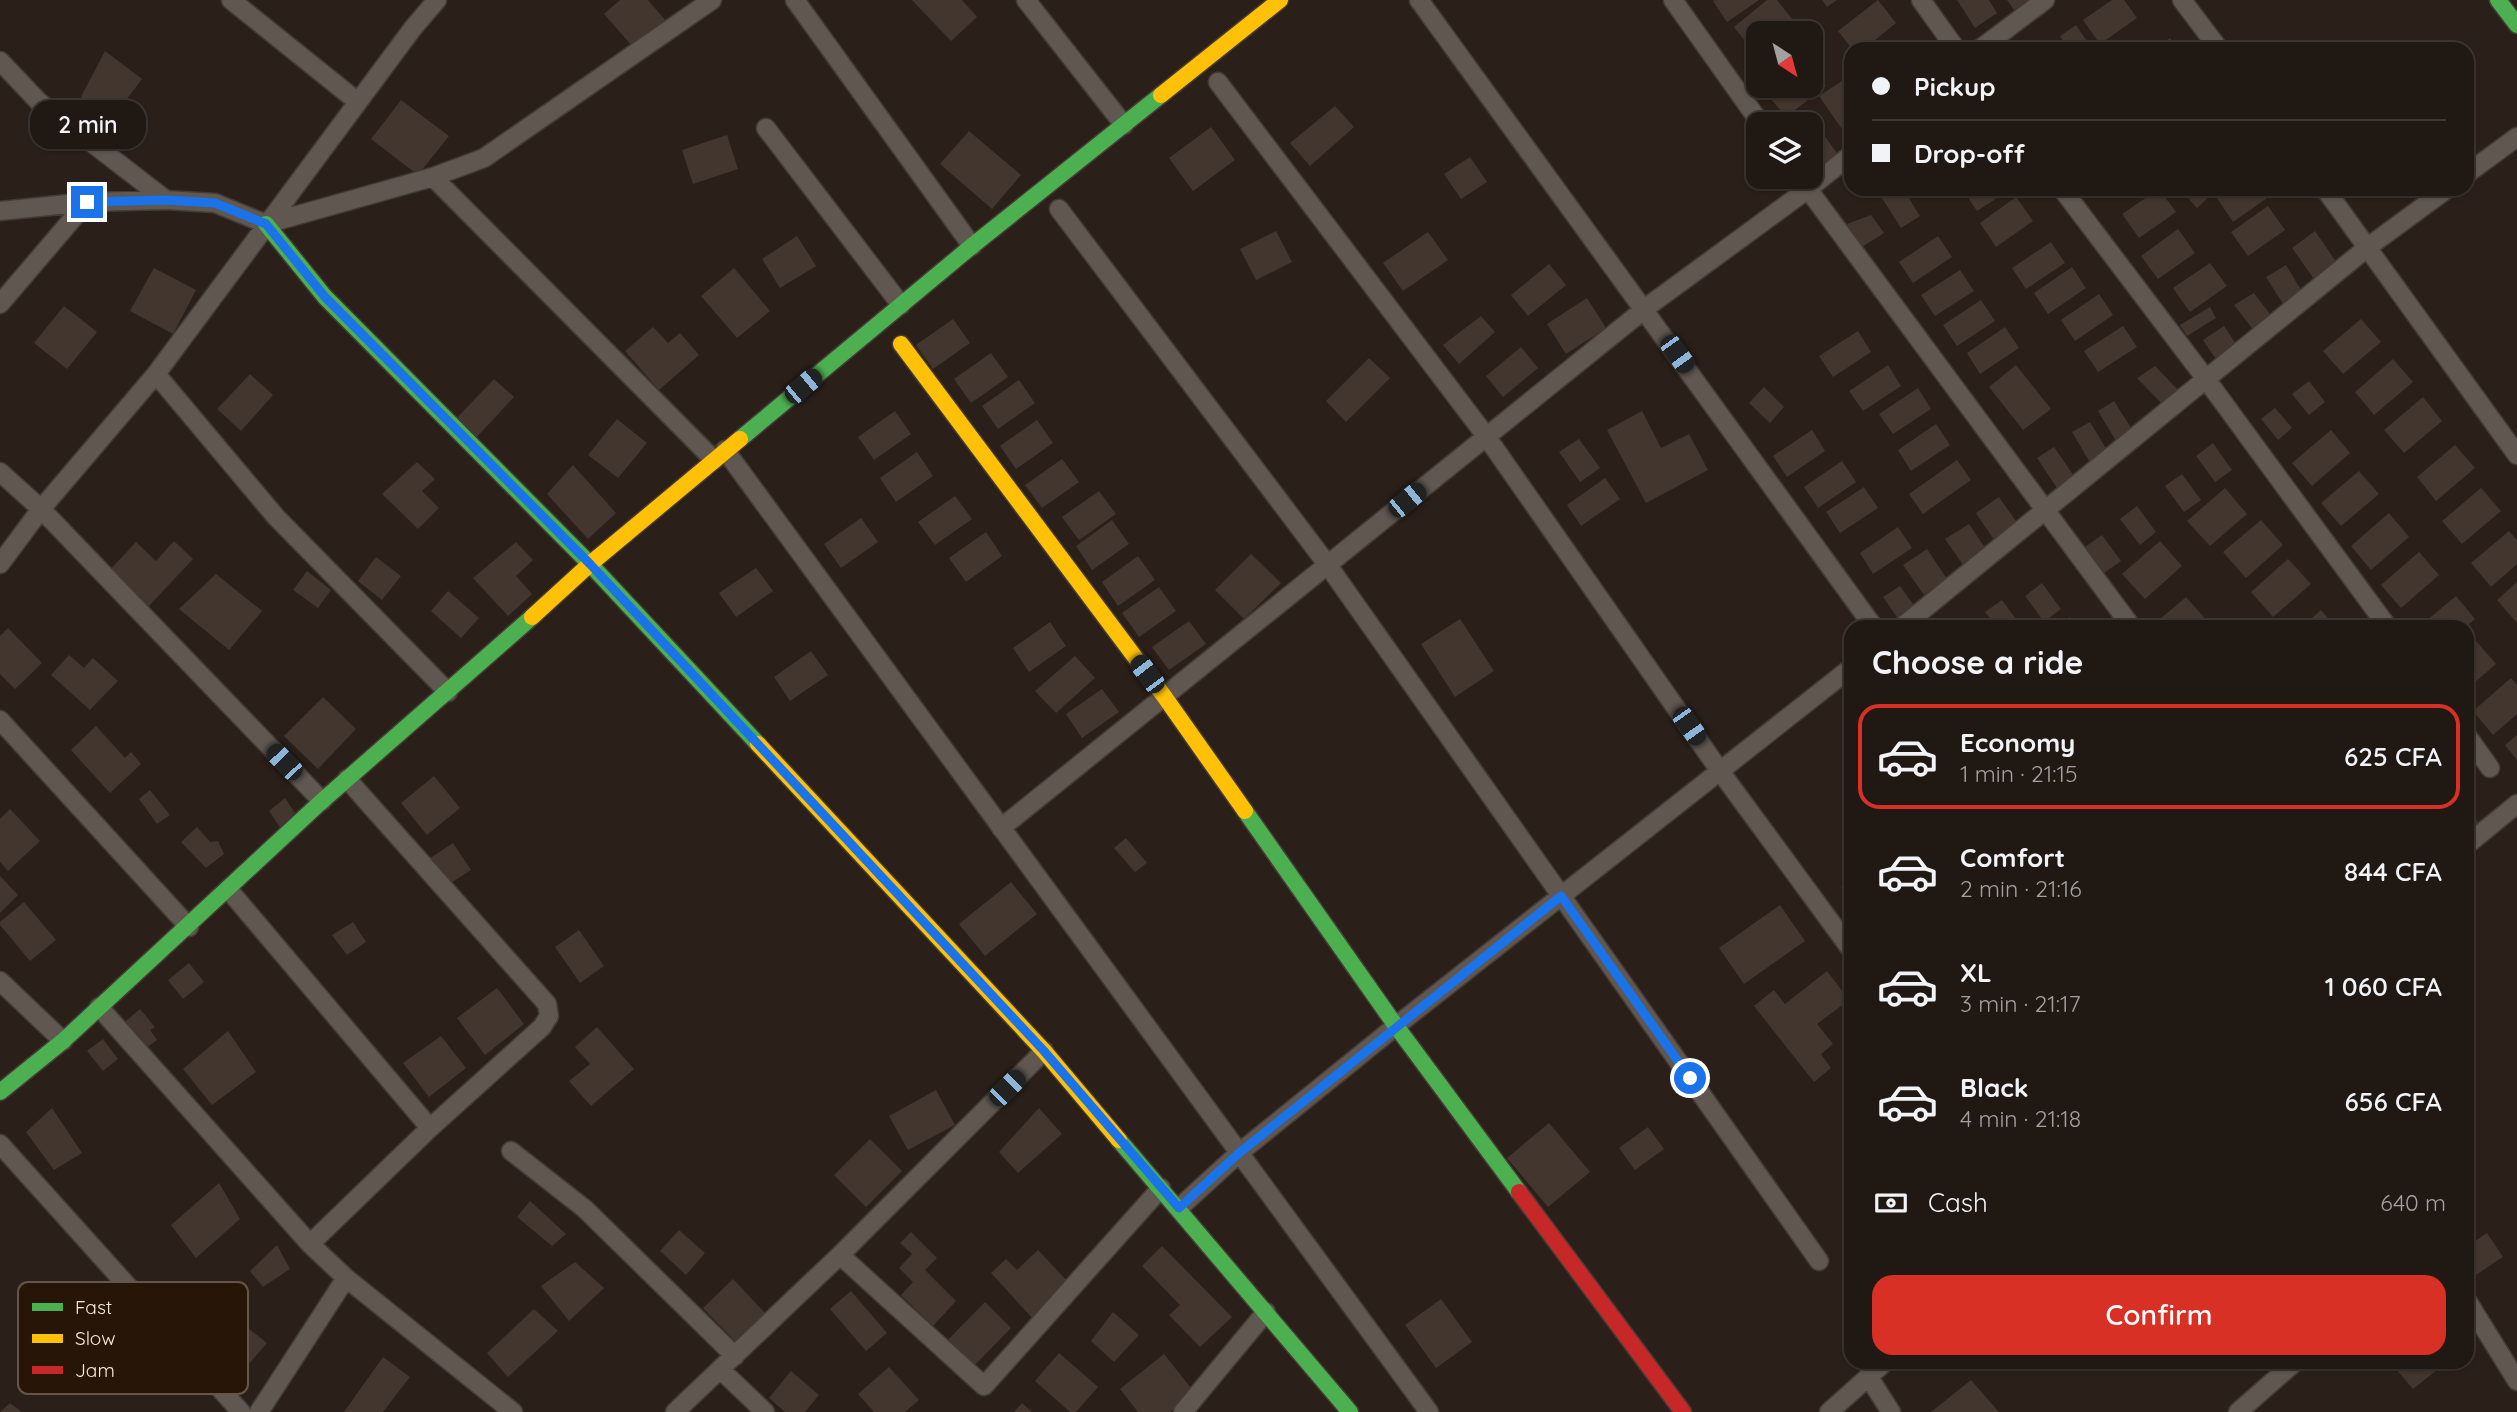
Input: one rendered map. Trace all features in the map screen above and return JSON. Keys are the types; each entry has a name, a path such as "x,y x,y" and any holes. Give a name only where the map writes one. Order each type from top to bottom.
{"street":[{"path":"231,0 358,103"},
{"path":"0,564 41,509 156,373 437,0"},
{"path":"266,224 433,177 484,158 712,0"},
{"path":"795,0 972,246"},
{"path":"1026,0 1124,125"},
{"path":"0,1092 63,1041 322,801 449,692 590,564 972,246 1124,125 1257,7 1280,0"},
{"path":"1419,0 1869,620"},
{"path":"1673,0 1752,112"},
{"path":"1921,0 1951,42"},
{"path":"1989,42 2045,0"},
{"path":"2182,0 2214,42"},
{"path":"2498,0 2517,25"},
{"path":"0,61 39,102 166,200"},
{"path":"1217,82 1486,436 1720,771 1844,940"},
{"path":"766,128 901,305"},
{"path":"2474,169 2517,137"},
{"path":"1823,171 1844,158"},
{"path":"433,177 719,455 1001,828 1429,1412"},
{"path":"1001,828 1795,189"},
{"path":"1807,189 2128,620"},
{"path":"2067,196 2383,620"},
{"path":"2330,196 2517,455"},
{"path":"1910,620 2368,247 2437,196"},
{"path":"0,211 87,202 166,200 215,203 266,224 325,297 590,564 1044,1051 1350,1412"},
{"path":"0,304 87,202"},
{"path":"1059,209 1327,564 1819,1261"},
{"path":"901,344 1164,696 1396,1026 1683,1412"},
{"path":"156,373 275,517 449,692"},
{"path":"0,472 41,509 322,801"},
{"path":"1179,1208 1239,1153 1396,1026 1844,673"},
{"path":"0,720 189,926"},
{"path":"2474,745 2490,768"},
{"path":"310,1244 430,1128 542,1027 549,1016 547,1004 347,779"},
{"path":"2474,839 2517,804"},
{"path":"228,889 430,1128"},
{"path":"0,981 63,1041"},
{"path":"99,1007 310,1244 346,1278 513,1412"},
{"path":"675,1412 840,1255 1044,1051"},
{"path":"0,1144 124,1282"},
{"path":"511,1152 585,1209 735,1356"},
{"path":"840,1255 984,1386 1161,1188"},
{"path":"259,1412 346,1278"},
{"path":"1183,1412 1266,1312"},
{"path":"2474,1312 2517,1381"},
{"path":"1829,1412 1876,1369"},
{"path":"2238,1412 2287,1369"},
{"path":"721,1370 765,1412"},
{"path":"1868,1376 1891,1412"},
{"path":"225,1394 241,1412"}],"building":[{"path":"620,0 648,0 665,20 633,47 604,14"},
{"path":"912,0 962,0 977,17 951,41"},
{"path":"1759,0 1727,22 1713,1"},
{"path":"1767,0 1777,0 1792,19 1746,21 1746,42 1734,27"},
{"path":"1822,0 1837,0 1827,7"},
{"path":"1878,0 1896,23 1873,42 1847,42 1838,31"},
{"path":"1957,0 1989,0 1997,13 1975,28"},
{"path":"2007,0 2029,0 2014,10"},
{"path":"2112,0 2124,0 2137,18 2103,42 2099,42 2083,20"},
{"path":"2076,25 2088,42 2064,42 2060,36"},
{"path":"105,51 142,79 111,120 81,97"},
{"path":"1842,81 1844,128 1842,129 1820,98 1824,98 1824,93"},
{"path":"1770,98 1811,98 1792,112 1782,112"},
{"path":"401,100 449,136 418,175 371,139"},
{"path":"1335,106 1354,127 1310,166 1290,143"},
{"path":"1211,127 1235,160 1193,191 1169,158"},
{"path":"969,131 1021,175 992,209 940,164"},
{"path":"727,135 738,169 693,184 682,150"},
{"path":"1823,136 1839,156 1823,168"},
{"path":"1470,157 1487,182 1461,199 1444,174"},
{"path":"1881,196 1907,196 1920,216 1901,228"},
{"path":"1967,196 2000,196 1977,211"},
{"path":"2149,196 2164,196 2176,212 2139,238 2122,214"},
{"path":"2186,196 2210,196 2197,208"},
{"path":"2220,196 2270,196 2233,222 2217,198"},
{"path":"2016,197 2033,221 1996,247 1980,223"},
{"path":"2268,206 2285,230 2248,256 2231,232"},
{"path":"1871,215 1884,233 1862,247 1847,224"},
{"path":"2178,229 2195,253 2158,279 2141,256"},
{"path":"1276,231 1292,262 1256,280 1240,249"},
{"path":"2315,231 2337,263 2314,279 2292,248"},
{"path":"1428,232 1448,260 1403,291 1383,263"},
{"path":"797,236 816,266 780,288 762,259"},
{"path":"1938,236 1952,257 1913,283 1899,262"},
{"path":"2051,242 2065,263 2026,289 2012,268"},
{"path":"2210,263 2227,286 2190,312 2173,288"},
{"path":"1549,264 1566,285 1528,316 1511,295"},
{"path":"2286,265 2304,295 2285,307 2266,277"},
{"path":"2072,267 2086,288 2048,314 2034,293"},
{"path":"154,268 196,290 173,334 130,311"},
{"path":"734,268 770,311 737,338 701,296"},
{"path":"1960,270 1974,291 1935,316 1921,295"},
{"path":"2254,293 2273,318 2255,332 2234,305"},
{"path":"2099,294 2113,315 2075,341 2061,320"},
{"path":"1587,298 1606,328 1566,354 1547,324"},
{"path":"1981,300 1995,321 1957,346 1943,325"},
{"path":"64,306 97,332 67,369 34,343"},
{"path":"2210,307 2216,318 2187,336 2180,325"},
{"path":"1481,316 1495,332 1459,364 1443,345"},
{"path":"953,319 970,343 933,369 916,345"},
{"path":"2361,319 2381,342 2343,374 2323,351"},
{"path":"2123,326 2137,347 2098,372 2084,351"},
{"path":"2224,326 2240,350 2219,364 2203,340"},
{"path":"653,327 668,343 680,333 699,355 659,390 625,351"},
{"path":"2005,327 2019,348 1980,374 1967,353"},
{"path":"1858,331 1871,352 1833,377 1819,356"},
{"path":"1521,347 1538,368 1503,397 1486,376"},
{"path":"991,353 1008,377 971,403 954,379"},
{"path":"1369,358 1390,378 1346,422 1326,401"},
{"path":"2393,359 2413,382 2374,415 2355,392"},
{"path":"1888,365 1901,386 1863,411 1849,391"},
{"path":"2016,365 2051,409 2023,430 1989,387"},
{"path":"2155,366 2180,392 2165,407 2137,378"},
{"path":"250,374 273,395 241,431 217,409"},
{"path":"494,379 514,397 475,439 455,420"},
{"path":"1019,380 1035,403 998,429 982,406"},
{"path":"2309,381 2325,402 2309,415 2292,394"},
{"path":"1764,387 1784,407 1770,423 1749,403"},
{"path":"1918,388 1931,409 1893,434 1879,414"},
{"path":"2423,397 2442,421 2404,453 2384,430"},
{"path":"2114,401 2133,431 2116,441 2098,411"},
{"path":"2275,408 2292,428 2278,440 2261,419"},
{"path":"895,411 911,434 874,460 858,437"},
{"path":"1642,411 1661,448 1689,434 1708,470 1646,503 1607,430"},
{"path":"617,419 647,443 618,478 588,455"},
{"path":"1037,420 1053,443 1016,469 1000,446"},
{"path":"2090,422 2110,455 2092,466 2072,432"},
{"path":"1936,424 1950,445 1911,471 1898,450"},
{"path":"1812,430 1825,451 1787,477 1773,456"},
{"path":"2331,430 2350,453 2312,486 2292,463"},
{"path":"1579,439 1600,468 1580,482 1559,452"},
{"path":"2213,443 2232,470 2215,482 2196,456"},
{"path":"2455,445 2475,468 2436,501 2417,477"},
{"path":"2054,447 2078,482 2061,494 2037,458"},
{"path":"917,452 933,476 896,502 880,478"},
{"path":"1062,459 1079,482 1042,508 1025,485"},
{"path":"1957,460 1971,480 1923,514 1909,494"},
{"path":"1842,461 1856,482 1818,508 1804,487"},
{"path":"417,462 435,479 422,491 439,508 418,529 382,494"},
{"path":"573,465 616,513 588,539 547,494"},
{"path":"2359,471 2379,494 2341,526 2321,503"},
{"path":"2182,474 2201,500 2184,512 2165,486"},
{"path":"1605,478 1620,499 1581,526 1567,505"},
{"path":"1864,487 1878,508 1840,533 1826,512"},
{"path":"2225,488 2247,514 2210,546 2187,521"},
{"path":"2481,488 2501,511 2462,544 2442,521"},
{"path":"1099,491 1116,514 1079,540 1062,517"},
{"path":"955,496 972,519 935,545 918,522"},
{"path":"1999,497 2020,527 1996,543 1976,513"},
{"path":"2137,506 2156,532 2140,545 2120,519"},
{"path":"2389,513 2409,537 2371,570 2351,546"},
{"path":"861,518 878,542 841,568 824,544"},
{"path":"1112,520 1129,544 1092,570 1076,546"},
{"path":"2261,520 2283,545 2246,578 2223,552"},
{"path":"1969,524 1989,554 1966,569 1945,539"},
{"path":"1898,527 1912,548 1873,574 1860,553"},
{"path":"2509,531 2517,540 2517,564 2491,587 2471,563"},
{"path":"986,532 1002,556 966,582 949,558"},
{"path":"2102,535 2121,561 2104,573 2085,547"},
{"path":"174,541 193,559 148,607 109,571 136,542 156,561"},
{"path":"2160,541 2182,566 2145,599 2122,574"},
{"path":"516,542 533,560 516,576 532,594 508,616 473,578"},
{"path":"1927,549 1947,579 1924,595 1903,565"},
{"path":"2419,552 2439,575 2401,608 2381,585"},
{"path":"1251,554 1281,583 1244,619 1215,590"},
{"path":"1138,556 1155,580 1118,606 1102,582"},
{"path":"376,557 401,576 382,600 358,581"},
{"path":"2288,559 2311,584 2273,617 2251,592"},
{"path":"756,568 773,591 736,617 719,593"},
{"path":"307,571 331,590 318,608 293,590"},
{"path":"216,574 262,611 229,650 179,609"},
{"path":"2517,582 2517,623 2497,600"},
{"path":"2042,583 2061,609 2043,620 2025,596"},
{"path":"1900,586 1916,608 1899,620 1883,597"},
{"path":"1159,587 1176,611 1139,637 1122,613"},
{"path":"448,591 479,618 461,638 431,611"},
{"path":"2456,596 2475,619 2474,620 2427,620"},
{"path":"2186,597 2206,620 2159,620"},
{"path":"2002,600 2017,620 1991,620 1985,612"},
{"path":"2321,610 2330,620 2310,620"},
{"path":"1460,619 1494,671 1455,697 1421,644"},
{"path":"1189,621 1206,644 1169,670 1152,647"},
{"path":"1050,622 1066,646 1029,672 1013,648"},
{"path":"8,628 42,663 15,689 0,674 0,636"},
{"path":"2476,641 2496,664 2474,683"},
{"path":"811,651 828,675 790,701 774,677"},
{"path":"69,655 84,668 93,658 118,681 90,710 51,675"},
{"path":"1075,656 1095,678 1056,713 1035,691"},
{"path":"2511,678 2517,685 2517,714 2493,735 2474,710"},
{"path":"1102,689 1119,712 1082,738 1066,714"},
{"path":"323,697 356,729 318,769 284,736"},
{"path":"96,726 125,758 131,752 141,764 110,793 71,750"},
{"path":"2517,735 2517,760 2505,745"},
{"path":"434,776 460,808 427,835 401,803"},
{"path":"150,790 170,815 157,824 139,799"},
{"path":"285,798 295,813 280,827 269,811"},
{"path":"10,809 40,841 8,871 0,862 0,819"},
{"path":"197,827 210,842 218,841 224,854 206,868 181,842"},
{"path":"1126,838 1147,863 1135,872 1114,848"},
{"path":"453,843 471,870 446,886 429,859"},
{"path":"0,876 18,895 0,913"},
{"path":"1011,882 1037,914 985,956 959,924"},
{"path":"24,902 56,940 30,961 0,925 0,922"},
{"path":"1780,905 1805,941 1744,984 1719,948"},
{"path":"353,922 366,942 347,955 332,935"},
{"path":"579,930 604,966 580,983 555,947"},
{"path":"189,963 204,982 183,999 168,980"},
{"path":"1827,971 1844,993 1844,1004 1817,1024 1833,1044 1821,1054 1831,1068 1814,1082 1754,1006 1774,990 1785,1004"},
{"path":"497,988 524,1024 485,1055 457,1018"},
{"path":"140,1009 155,1027 150,1030 157,1040 145,1049 125,1022"},
{"path":"597,1027 634,1069 591,1106 569,1081 590,1064 575,1047"},
{"path":"228,1031 256,1072 212,1105 183,1069"},
{"path":"441,1036 466,1068 429,1097 403,1063"},
{"path":"103,1039 118,1059 103,1071 87,1051"},
{"path":"936,1090 955,1125 908,1150 889,1116"},
{"path":"52,1108 82,1153 54,1170 26,1132"},
{"path":"1039,1108 1062,1134 1018,1173 999,1152"},
{"path":"1549,1123 1590,1172 1548,1207 1507,1158"},
{"path":"1648,1127 1664,1149 1635,1170 1619,1148"},
{"path":"870,1139 902,1171 866,1207 834,1175"},
{"path":"219,1183 240,1219 196,1258 171,1225"},
{"path":"530,1201 566,1234 552,1246 517,1217"},
{"path":"679,1230 705,1253 686,1275 660,1251"},
{"path":"911,1232 937,1258 925,1270 956,1301 933,1326 901,1295 913,1282 899,1268 912,1254 900,1243"},
{"path":"2487,1233 2503,1257 2474,1276 2474,1242"},
{"path":"277,1245 290,1269 263,1287 250,1271"},
{"path":"1162,1246 1232,1317 1200,1347 1169,1315 1180,1305 1142,1266"},
{"path":"1038,1250 1070,1284 1033,1319 991,1273 1006,1259 1017,1270"},
{"path":"575,1262 604,1288 569,1321 541,1286"},
{"path":"733,1279 765,1313 735,1341 703,1308"},
{"path":"851,1291 887,1333 866,1351 830,1309"},
{"path":"1441,1299 1472,1342 1436,1368 1405,1325"},
{"path":"985,1302 1011,1328 970,1370 944,1344"},
{"path":"534,1309 558,1331 508,1377 487,1353"},
{"path":"1113,1312 1139,1335 1114,1362 1091,1341"},
{"path":"248,1328 267,1343 248,1365"},
{"path":"1059,1353 1098,1387 1076,1412 1070,1412 1035,1381"},
{"path":"1164,1354 1195,1393 1170,1412 1138,1412 1120,1389"},
{"path":"383,1357 410,1377 383,1412 344,1412"},
{"path":"889,1367 919,1400 905,1412 874,1412 858,1394"},
{"path":"2396,1369 2438,1369 2413,1389"},
{"path":"791,1371 819,1395 805,1412 785,1412 769,1398"},
{"path":"1971,1380 1999,1412 1931,1412"},
{"path":"10,1403 22,1412 0,1412"},
{"path":"1022,1403 1032,1412 1014,1412"}],"traffic: fast":[{"path":"2498,0 2517,25"},
{"path":"740,439 972,246 1161,95"},
{"path":"266,224 325,297 590,564 758,744"},
{"path":"0,1092 63,1041 322,801 532,617"},
{"path":"1245,811 1396,1026 1519,1192"},
{"path":"1119,1140 1350,1412"}],"traffic: slow":[{"path":"1161,95 1280,0"},
{"path":"901,344 1164,696 1245,811"},
{"path":"532,617 590,564 740,439"},
{"path":"758,744 1044,1051 1119,1140"}],"traffic: jam":[{"path":"1519,1192 1683,1412"}],"route":[{"path":"87,202 166,200 215,203 266,224 325,297 590,564 1044,1051 1179,1208 1239,1153 1561,896 1690,1078"}]}
